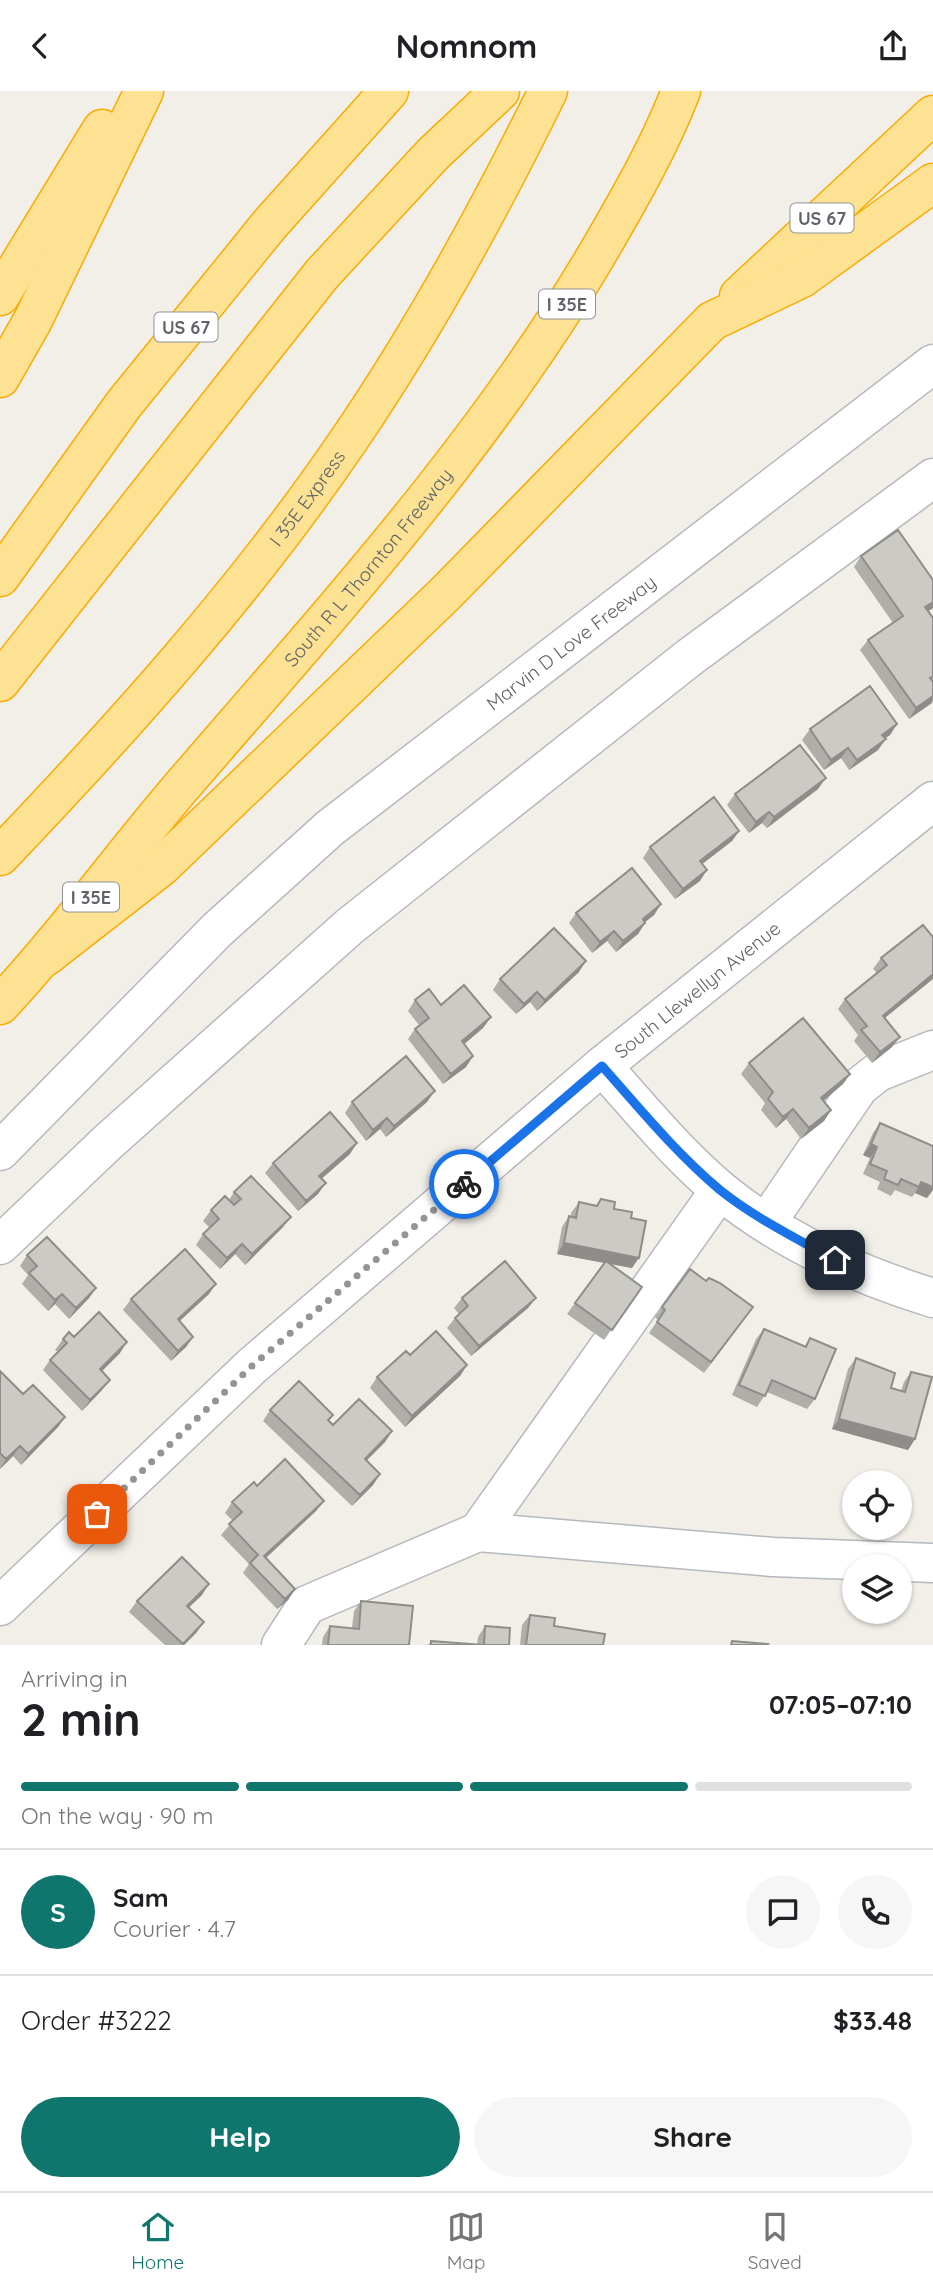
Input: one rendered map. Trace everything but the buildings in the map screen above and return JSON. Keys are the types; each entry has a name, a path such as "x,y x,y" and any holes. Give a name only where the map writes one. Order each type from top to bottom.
{"highway":[{"path":"0,296 125,91"},
{"path":"0,378 33,320 144,91"},
{"name":"US 67","path":"0,577 124,404 270,224 389,91"},
{"path":"0,682 322,274 433,154 500,91"},
{"name":"I 35E Express","path":"0,856 217,614 345,445 401,360 455,269 502,184 548,91"},
{"name":"South R L Thornton Freeway","path":"0,1005 45,957 137,838 425,500 499,403 579,286 660,147 681,91"},
{"name":"US 67","path":"712,321 933,115"},
{"path":"45,957 162,866 446,593 712,321 802,278 933,183"}],"street":[{"name":"Marvin D Love Freeway","path":"0,1151 217,930 330,828 933,364"},
{"path":"0,1245 108,1142 350,926 690,657 933,478"},
{"name":"South Llewellyn Avenue","path":"0,1606 252,1366 602,1066 933,801"},
{"path":"767,1222 859,1087 878,1072 933,1050"},
{"path":"602,1066 663,1134 720,1190 767,1222 857,1273 933,1298"},
{"path":"478,1532 720,1190"},
{"path":"281,1645 307,1605 478,1532 773,1557 933,1563"}],"way so far":[{"path":"97,1514 252,1366 464,1184"}],"route":[{"path":"464,1184 602,1066 663,1134 720,1190 767,1222 835,1260"}]}
